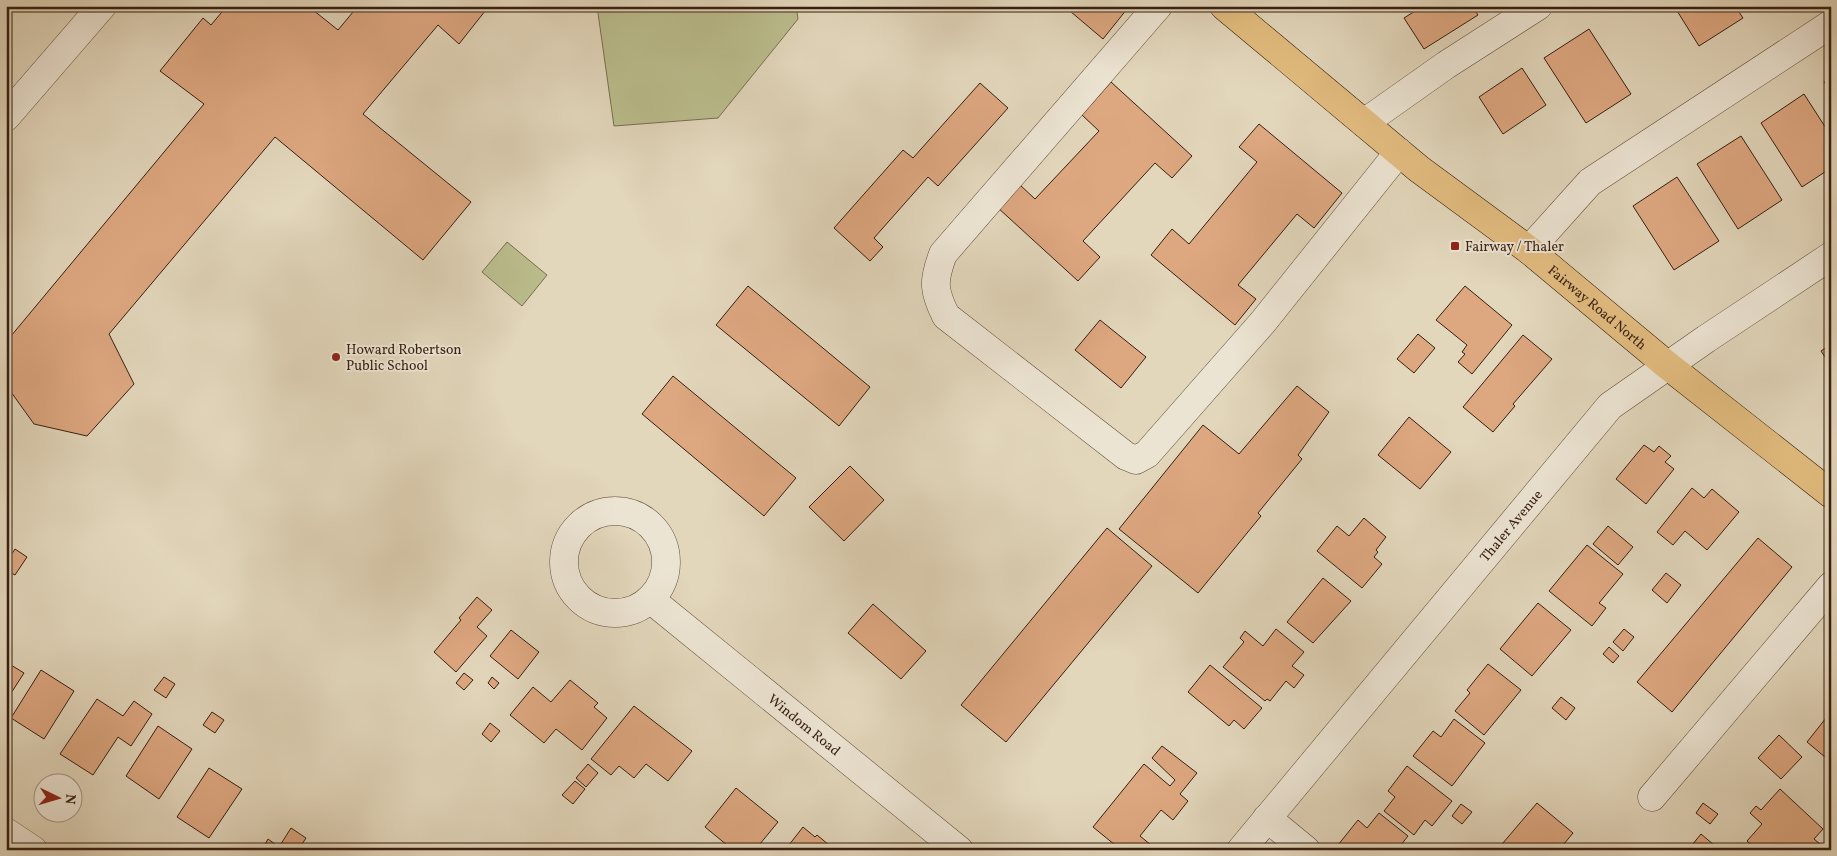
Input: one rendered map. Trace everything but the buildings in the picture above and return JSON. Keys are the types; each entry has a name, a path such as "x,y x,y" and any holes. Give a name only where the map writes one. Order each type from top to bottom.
{"main road":[{"name":"Fairway Road North","path":"1224,6 1399,152 1529,250 1667,365 1831,494"}],"street":[{"path":"6,117 102,6"},
{"path":"1158,6 943,254 936,272 936,296 946,316 1126,456 1136,460 1147,454 1263,322 1399,152"},
{"path":"1364,123 1446,64 1538,6"},
{"path":"1529,250 1590,182 1831,24"},
{"name":"Thaler Avenue","path":"1241,850 1610,406 1667,365 1831,256"},
{"path":"1652,797 1831,586"},
{"name":"Windom Road","path":"650,599 959,850"},
{"path":"1267,818 1306,850"},
{"path":"6,832 33,850"}],"green space":[{"path":"597,6 796,6 798,19 718,118 614,126"},
{"path":"507,242 547,275 522,306 482,272"}],"place":[{"name":"Fairway / Thaler","path":"1455,246"},
{"name":"Howard Robertson Public School","path":"336,357"}]}
